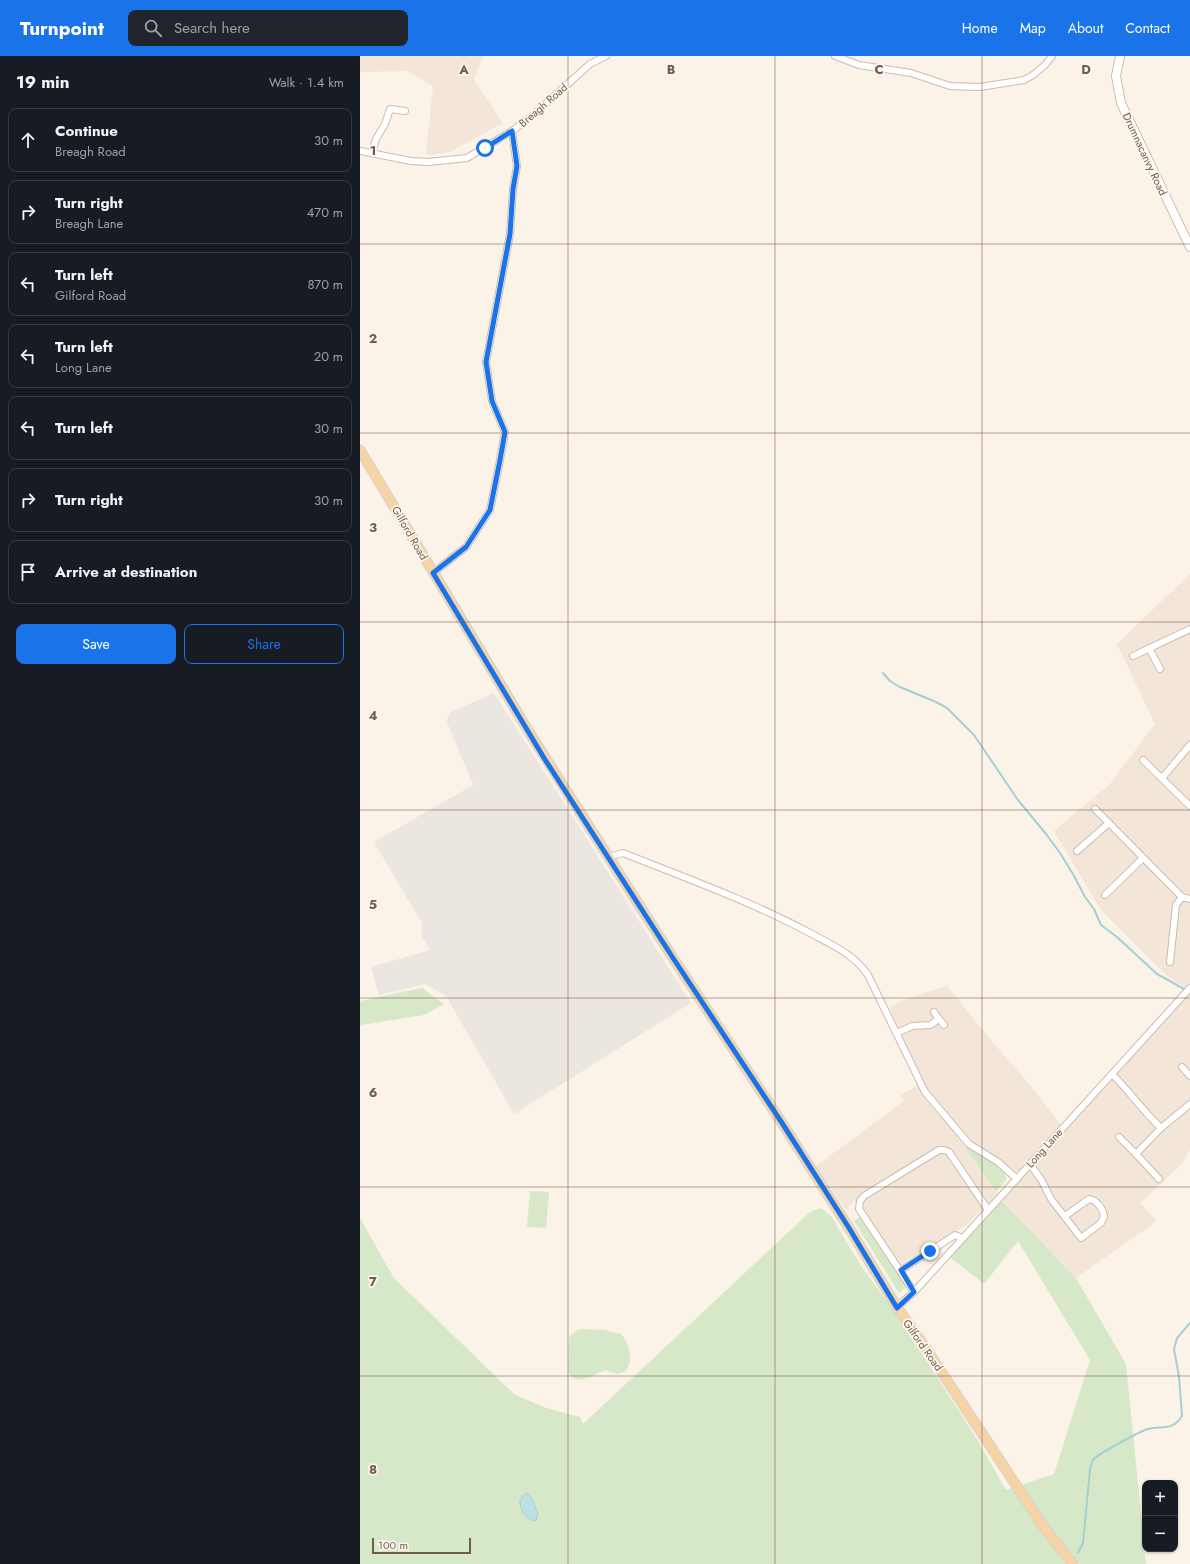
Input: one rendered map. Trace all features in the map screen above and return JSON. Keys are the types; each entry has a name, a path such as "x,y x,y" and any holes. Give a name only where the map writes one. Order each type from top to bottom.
{"main road":[{"name":"Drumnacanvy Road","path":"1120,56 1116,76 1121,102 1190,248"},
{"name":"Gilford Road","path":"360,450 544,758 782,1123 849,1228 897,1308 925,1347 1044,1526 1073,1564"}],"street":[{"name":"Breagh Road","path":"360,151 411,161 428,162 467,158 512,131 531,117 590,64 606,56"},
{"path":"836,56 859,65 911,73 950,86 980,87 1024,80 1045,65 1052,56"},
{"path":"372,153 376,139 385,124 390,109 405,111"},
{"path":"433,573 466,547 490,510 500,460 505,432 492,401 486,362 510,234 513,189 517,166 512,131"},
{"path":"1133,656 1190,629"},
{"path":"1149,648 1160,669"},
{"path":"1162,778 1190,745"},
{"path":"1143,760 1190,806"},
{"path":"1095,810 1182,897 1190,899"},
{"path":"1077,851 1108,823"},
{"path":"608,857 623,853 724,892 782,918 851,955 863,967 868,975 925,1092 969,1144 998,1162 1017,1179"},
{"path":"1106,894 1143,858"},
{"path":"1170,962 1176,905 1182,897"},
{"name":"Long Lane","path":"897,1308 914,1292 1190,988"},
{"path":"934,1012 944,1025"},
{"path":"897,1033 912,1026 930,1025 939,1019"},
{"path":"1182,1067 1190,1076"},
{"path":"1112,1074 1161,1128"},
{"path":"1136,1154 1161,1128 1190,1104"},
{"path":"1120,1137 1159,1180"},
{"path":"914,1292 901,1270 859,1209 860,1200 864,1196 939,1150 944,1150 949,1152 988,1210"},
{"path":"1030,1164 1042,1181 1051,1199 1064,1216 1081,1238 1104,1220 1104,1213 1097,1202 1093,1200 1086,1200 1064,1216"},
{"path":"901,1270 955,1235 963,1238"}],"shaded area":[{"path":"360,56 483,56 474,80 503,123 450,152 426,155 433,86 407,71 360,72"},
{"path":"1190,574 1190,990 1167,976 1101,910 1054,831 1110,784 1155,724 1117,644"},
{"path":"494,693 691,1003 514,1114 446,996 426,984 379,995 371,967 430,950 421,935 422,923 374,842 473,785 447,722 448,716 451,712"},
{"path":"947,986 994,1044 1026,1080 1061,1125 1019,1171 1012,1171 995,1156 972,1143 937,1102 927,1088 897,1026 890,1008 903,1000"},
{"path":"1190,994 1190,1150 1182,1164 1140,1203 1157,1221 1076,1278 999,1198 1008,1191 1068,1127"},
{"path":"918,1085 925,1098 956,1134 998,1194 965,1226 895,1267 854,1200 846,1210 816,1166 904,1101 901,1095"}],"green space":[{"path":"422,988 444,1004 424,1015 360,1025 360,1001"},
{"path":"965,1147 984,1156 1002,1170 1006,1180 996,1192"},
{"path":"530,1191 549,1192 546,1228 527,1227"},
{"path":"999,1198 1076,1278 1126,1364 1142,1524 1142,1552 1145,1552 1146,1564 1080,1564 1048,1540 1069,1564 360,1564 360,1218 394,1278 514,1394 546,1408 580,1417 583,1424 810,1212 821,1208 831,1216 861,1266 897,1315 975,1436 1006,1490 1054,1474 1090,1360 1018,1241 984,1284 947,1255"},
{"path":"861,1216 907,1286 899,1293 854,1221"},
{"path":"577,1330 604,1330 621,1334 627,1343 630,1353 628,1368 625,1372 617,1374 605,1370 580,1380 571,1376 568,1371 569,1337"}],"water":[{"path":"526,1493 531,1497 538,1514 536,1521 529,1519 522,1510 520,1499"}],"waterway":[{"path":"883,673 890,681 900,687 947,708 974,735 1018,800 1060,853 1085,897 1094,909 1101,925 1117,937 1157,974 1186,990"},
{"path":"1078,1553 1083,1543 1090,1469 1093,1460 1110,1448 1148,1429 1171,1426 1182,1416 1179,1377 1174,1349 1177,1338 1190,1323"}],"route":[{"path":"485,148 512,131 517,166 513,189 510,234 486,362 492,401 505,432 490,510 466,547 433,573 544,758 782,1123 849,1228 897,1308 914,1292 901,1270 930,1251"}]}
